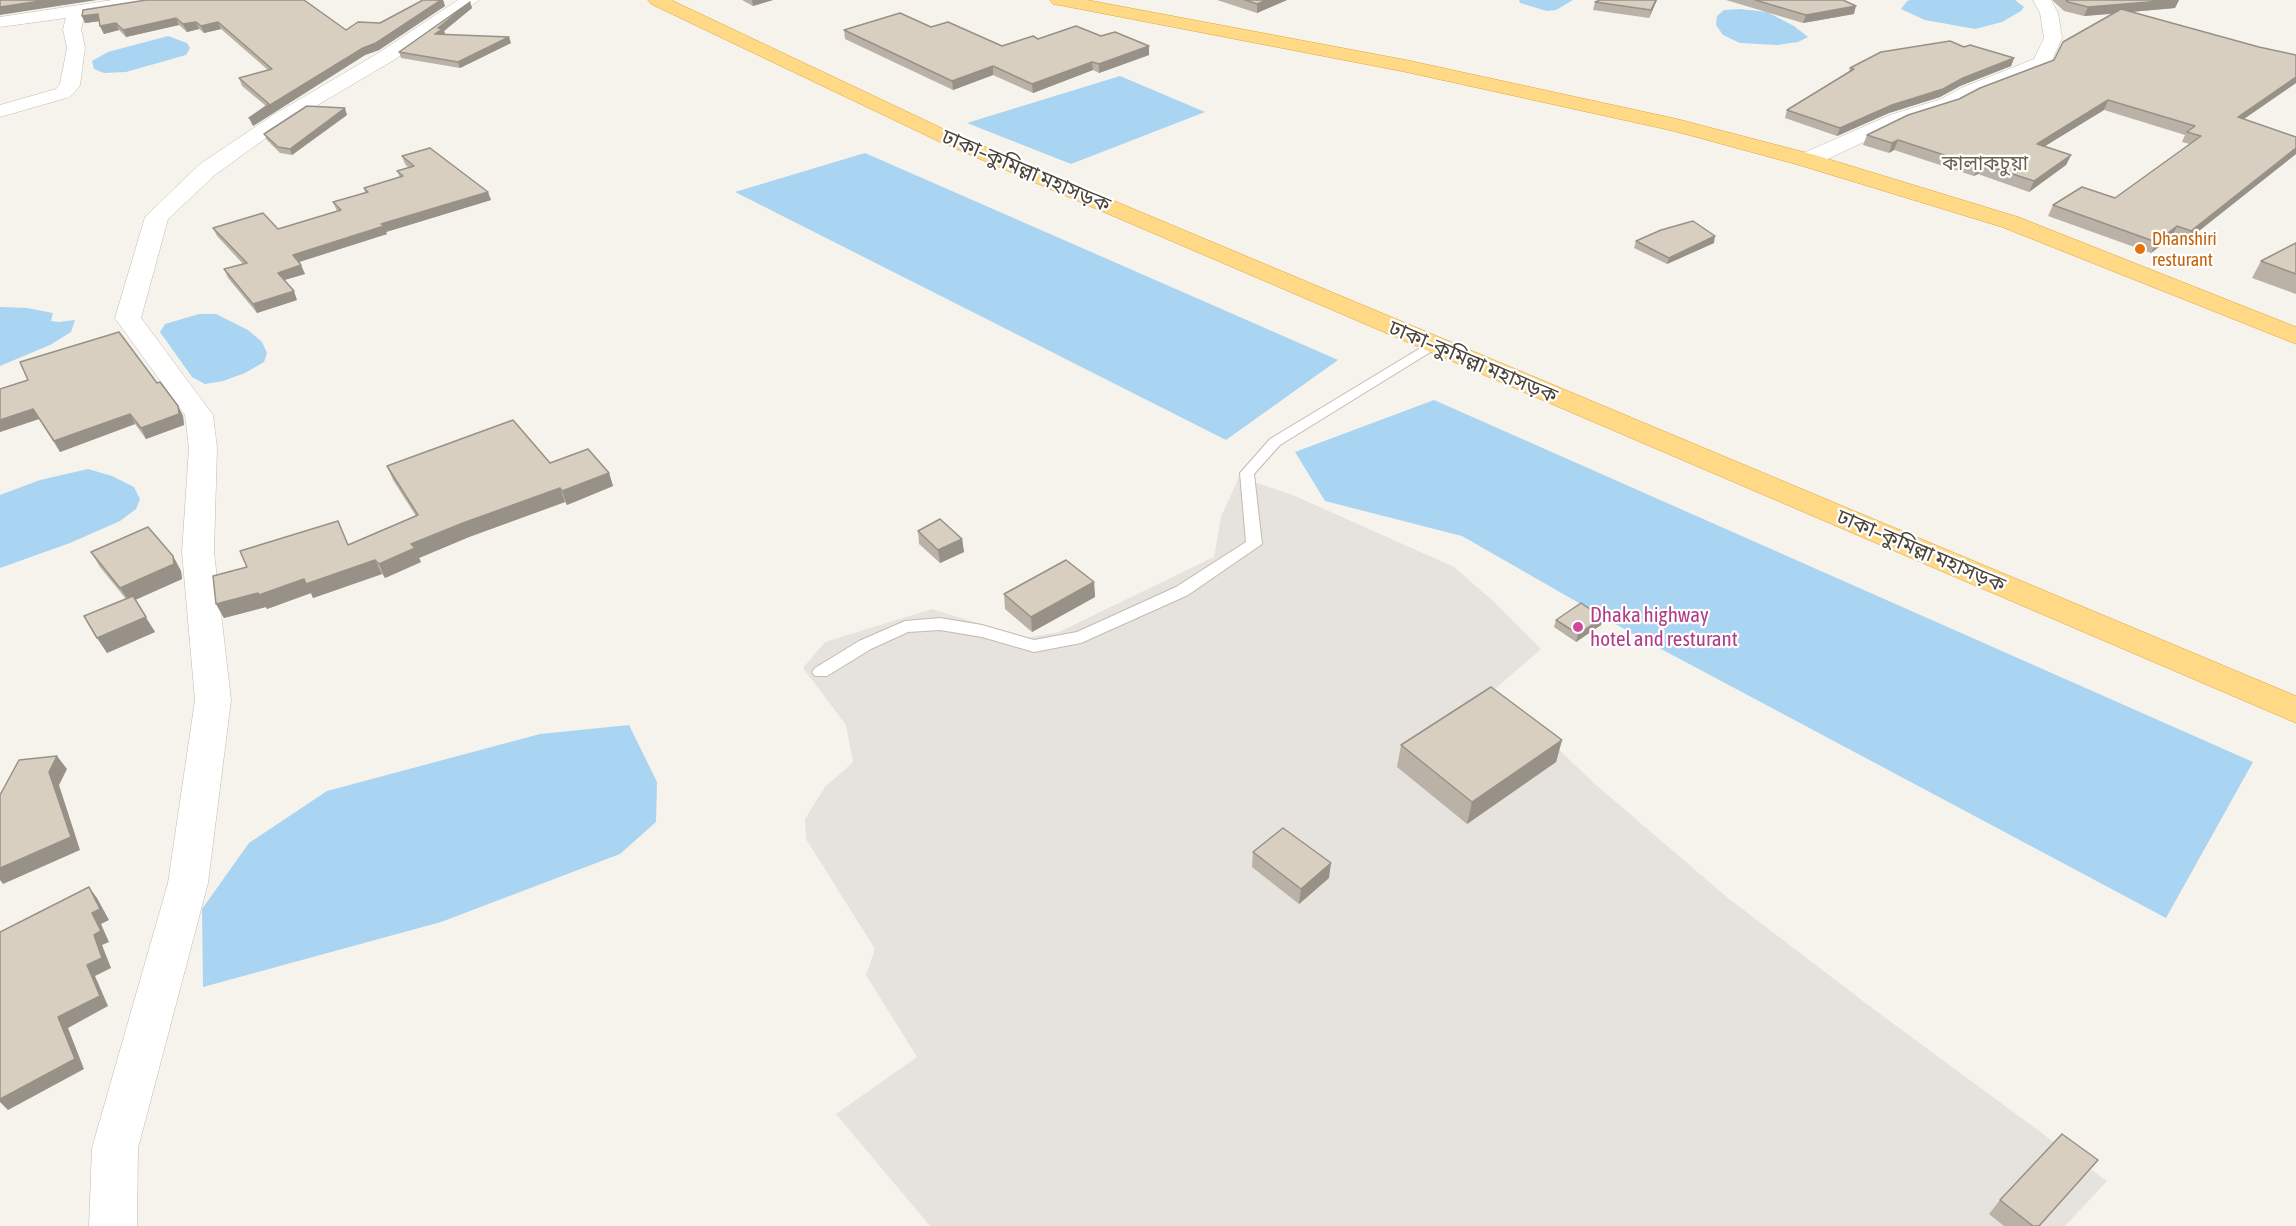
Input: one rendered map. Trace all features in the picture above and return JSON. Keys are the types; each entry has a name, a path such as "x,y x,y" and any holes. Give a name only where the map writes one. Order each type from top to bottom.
{"highway":[{"name":"ঢাকা–কুমিল্লা মহাসড়ক","path":"657,0 945,137 2296,710"},
{"path":"1059,0 1406,66 1677,125 1807,160 2010,222 2296,336"}],"street":[{"path":"0,22 76,13 148,0"},
{"path":"113,1226 115,1148 188,883 213,700 198,552 203,448 199,415 128,318 157,217 208,169 280,119 387,56 470,0"},
{"path":"1807,160 1897,119 1948,103 1968,92 2042,63 2053,38 2049,13 2042,0"},
{"path":"0,111 63,93 70,86 76,48 72,29 76,13"}],"lane":[{"path":"821,672 865,645 905,627 939,624 982,631 1034,646 1081,637 1182,591 1254,544 1247,473 1275,442 1432,345"}],"shaded area":[{"path":"1239,477 1295,496 1454,567 1491,599 1541,649 1495,689 1595,784 1728,898 1876,1011 2107,1181 2065,1226 930,1226 836,1114 917,1057 866,975 875,949 806,839 805,819 825,787 853,762 846,725 803,668 825,642 932,609 1026,638 1059,632 1214,557 1221,517"}],"water":[{"path":"1519,0 1573,0 1556,10 1547,11 1520,3"},
{"path":"2015,0 2024,7 2002,22 1975,29 1925,20 1901,9 1907,1"},
{"path":"1724,10 1767,12 1794,26 1808,37 1798,42 1777,45 1740,43 1723,35 1716,25 1717,16"},
{"path":"168,36 187,43 190,48 186,55 126,72 104,73 94,69 92,61 108,52"},
{"path":"1120,76 1205,112 1071,164 967,123"},
{"path":"865,153 1338,360 1226,440 735,192"},
{"path":"0,307 27,308 53,313 51,321 75,320 71,332 50,345 0,366"},
{"path":"199,314 216,314 248,330 262,342 267,353 264,362 245,373 223,381 205,384 192,377 160,332 165,324"},
{"path":"1434,400 2253,762 2166,918 1633,634 1462,536 1325,501 1295,452"},
{"path":"88,469 112,476 134,487 140,499 136,509 120,521 70,543 0,568 0,495 40,480"},
{"path":"629,725 657,782 656,822 620,854 441,922 203,987 202,909 249,843 327,791 540,734"}],"building":[{"path":"0,0 47,0 0,7"},
{"path":"146,0 304,0 346,30 358,22 380,23 423,0 441,0 376,43 363,48 249,118 269,104 239,78 272,69 218,22 201,26 196,22 183,24 176,18 123,30 116,23 100,26 98,14 82,16 83,10"},
{"path":"1245,0 1267,0 1257,4"},
{"path":"1600,0 1656,0 1651,10 1595,2"},
{"path":"1755,0 1843,0 1856,6 1806,15"},
{"path":"2066,0 2173,0 2088,7"},
{"path":"470,2 438,28 443,29 435,34 509,37 458,62 399,52"},
{"path":"2121,9 2296,55 2296,77 2238,117 2296,137 2296,148 2191,231 2177,226 2156,242 2053,205 2082,187 2115,198 2201,136 2187,132 2195,126 2108,100 2037,144 2071,155 2034,181 1982,164 1978,166 1898,140 1892,143 1867,135 1908,115 1959,99 1980,88 2054,60 2063,42"},
{"path":"900,13 931,27 948,22 1002,46 1033,36 1038,39 1076,26 1101,36 1115,32 1149,46 1099,64 1092,62 1032,84 993,66 952,81 844,30"},
{"path":"1950,41 1964,47 1970,45 2014,58 1963,78 1943,89 1892,105 1840,128 1787,110 1854,69 1850,68 1881,52"},
{"path":"307,106 345,108 290,149 278,147 264,134"},
{"path":"430,148 488,192 381,224 384,226 293,255 301,265 278,273 294,291 253,304 224,269 247,263 213,228 263,213 278,229 341,210 333,202 368,192 364,188 403,176 397,171 414,166 402,156"},
{"path":"1693,221 1715,236 1669,258 1636,241 1661,230"},
{"path":"2296,243 2296,274 2261,261"},
{"path":"119,332 157,383 160,382 178,406 179,414 141,428 130,414 54,441 33,409 0,420 0,389 28,380 20,362"},
{"path":"513,420 550,463 588,449 609,473 562,491 560,488 463,523 411,544 415,548 379,564 375,560 306,584 304,579 259,595 258,593 216,604 213,576 247,567 240,551 338,521 348,545 418,515 387,466"},
{"path":"940,519 962,539 938,550 918,531"},
{"path":"148,527 173,556 174,564 120,588 91,552"},
{"path":"1066,560 1094,582 1031,617 1004,594"},
{"path":"133,596 146,617 97,638 84,616"},
{"path":"1581,603 1603,618 1578,634 1556,620"},
{"path":"1491,687 1562,740 1472,802 1401,745"},
{"path":"57,756 49,772 71,837 0,868 0,795 19,760"},
{"path":"1283,828 1331,863 1301,889 1253,852"},
{"path":"89,887 100,909 92,913 101,931 94,935 102,958 87,965 100,996 58,1017 75,1059 0,1099 0,932"},
{"path":"2062,1134 2098,1160 2039,1226 2033,1226 2000,1200"}],"place":[{"name":"Dhanshiri resturant","path":"2140,249"},
{"name":"Dhaka highway hotel and resturant","path":"1578,627"}],"district":[{"name":"কালাকচুয়া","path":"1985,164"}]}
